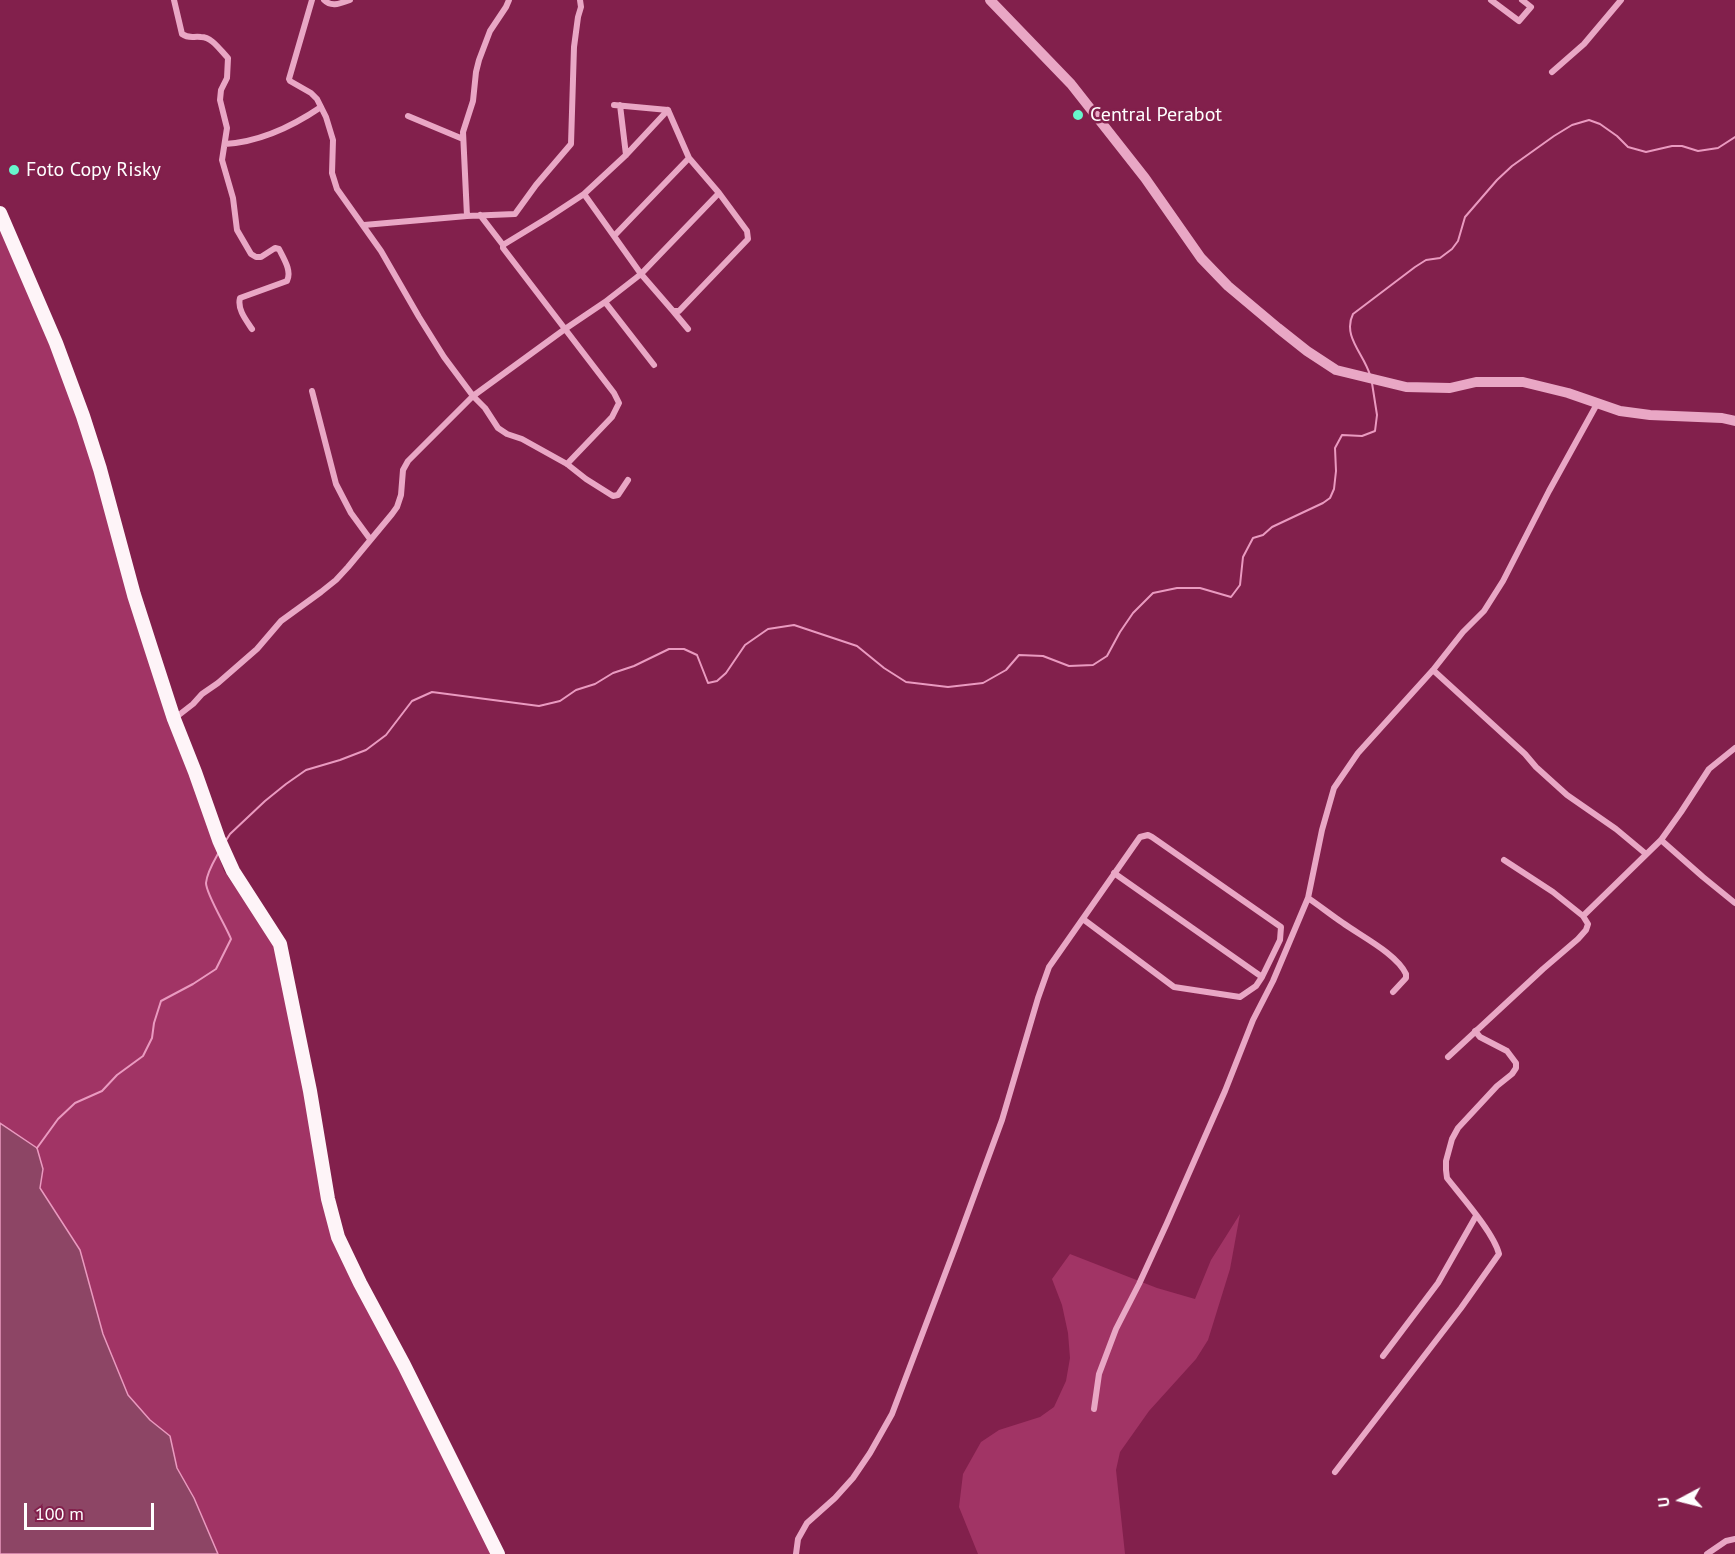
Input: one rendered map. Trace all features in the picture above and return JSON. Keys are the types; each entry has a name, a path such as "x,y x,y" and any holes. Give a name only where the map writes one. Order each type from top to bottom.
{"highway":[{"path":"0,213 56,344 83,416 100,469 134,595 174,719 222,847 233,871 280,944 310,1091 328,1199 338,1237 498,1554"}],"street":[{"path":"174,0 182,34 188,38 203,37 211,40 228,58 227,78 221,90 220,99 227,128 222,160 233,198 237,230 251,254 256,257 261,257 275,248 279,249 290,275 287,281 240,298 240,308 252,329"},
{"path":"312,0 289,79 317,99 333,140 334,183 364,225 438,347 498,428 567,464 613,496 618,495 628,480"},
{"path":"324,0 329,4 334,4 350,0"},
{"path":"467,216 463,139 466,120 473,101 479,60 490,31 509,0"},
{"path":"364,225 515,214 536,185 570,147 574,47 581,7 580,0"},
{"path":"990,0 1071,84 1145,178 1201,258 1228,286 1307,351 1336,370 1406,387 1450,388 1476,382 1523,382 1568,393 1620,411 1735,420"},
{"path":"1491,0 1519,21 1531,7 1522,0"},
{"path":"1552,72 1584,44 1621,0"},
{"path":"626,155 617,105 668,110"},
{"path":"225,144 243,143 260,137 306,117 321,107"},
{"path":"502,245 584,194 626,155 668,110"},
{"path":"668,110 689,158 747,231 748,239 679,311 673,311"},
{"path":"408,116 463,139"},
{"path":"614,237 689,158"},
{"path":"174,719 257,649 281,621 336,580 397,507 401,495 403,470 408,461 473,396 641,274 719,193"},
{"path":"584,194 641,274 688,329"},
{"path":"480,215 614,393 619,403 612,417 567,464"},
{"path":"605,302 654,365"},
{"path":"312,391 336,484 351,513 370,539"},
{"path":"1094,1409 1099,1374 1116,1329 1167,1223 1225,1091 1253,1020 1273,981 1308,898 1322,830 1334,788 1358,753 1484,611 1503,581 1597,404"},
{"path":"1433,670 1567,795 1616,829 1646,854"},
{"path":"1583,916 1661,840 1709,769 1735,748"},
{"path":"796,1554 798,1539 807,1523 853,1478 892,1414 1002,1120 1045,978 1057,954 1140,837 1148,835 1281,927 1280,940 1262,977 1256,986 1240,997 1174,987 1083,919"},
{"path":"1661,840 1735,903"},
{"path":"1448,1057 1578,939 1588,924 1583,916 1553,892 1504,860"},
{"path":"1114,873 1262,977"},
{"path":"1308,898 1375,944 1401,965 1406,978 1393,992"},
{"path":"1335,1472 1461,1308 1499,1254 1497,1246 1447,1178 1446,1170 1448,1151 1458,1128 1516,1068 1516,1063 1507,1051 1480,1037 1475,1031"},
{"path":"1383,1356 1438,1283 1476,1216"},
{"path":"1707,1554 1726,1541 1735,1539"}],"shaded area":[{"path":"0,224 51,344 91,454 161,693 224,871 272,940 279,945 328,1224 492,1554 218,1554 194,1498 177,1468 170,1436 150,1420 128,1395 103,1334 80,1250 40,1188 43,1169 0,1123"},
{"path":"0,1123 37,1148 43,1169 40,1188 80,1250 103,1334 128,1395 150,1420 170,1436 177,1468 194,1498 218,1554 0,1554"},
{"path":"1240,1214 1230,1269 1208,1340 1196,1359 1149,1411 1120,1452 1116,1470 1125,1554 978,1554 959,1507 963,1474 981,1442 999,1430 1040,1417 1054,1407 1066,1381 1070,1358 1062,1305 1052,1279 1070,1254 1157,1288 1195,1299 1211,1260"}],"waterway":[{"path":"1370,375 1350,330 1353,314 1415,267 1426,260 1440,258 1452,249 1458,241 1465,217 1497,180 1512,166 1554,136 1572,125 1589,120 1600,124 1628,147 1646,152 1672,146 1682,146 1698,151 1718,148 1735,137"},
{"path":"225,842 230,834 286,784 306,770 366,750 386,735 412,701 432,692 539,706 560,701 576,690 595,684 613,673 634,666 669,649 684,649 697,655 708,683 717,681 726,673 745,645 768,629 794,625 857,646 906,682 948,687 983,683 1006,670 1019,655 1043,656 1069,666 1093,665 1107,656 1133,613 1153,593 1177,588 1200,588 1231,597 1240,585 1243,557 1253,538 1263,535 1272,527 1330,498 1334,489 1336,471 1335,448 1342,435 1362,436 1375,431 1377,415 1372,383"},
{"path":"37,1148 58,1119 75,1103 102,1091 117,1075 143,1056 152,1038 161,1001 216,969 231,939 209,895 206,883 209,871 219,852"}],"place":[{"name":"Central Perabot","path":"1078,115"},
{"name":"Foto Copy Risky","path":"14,170"}]}
